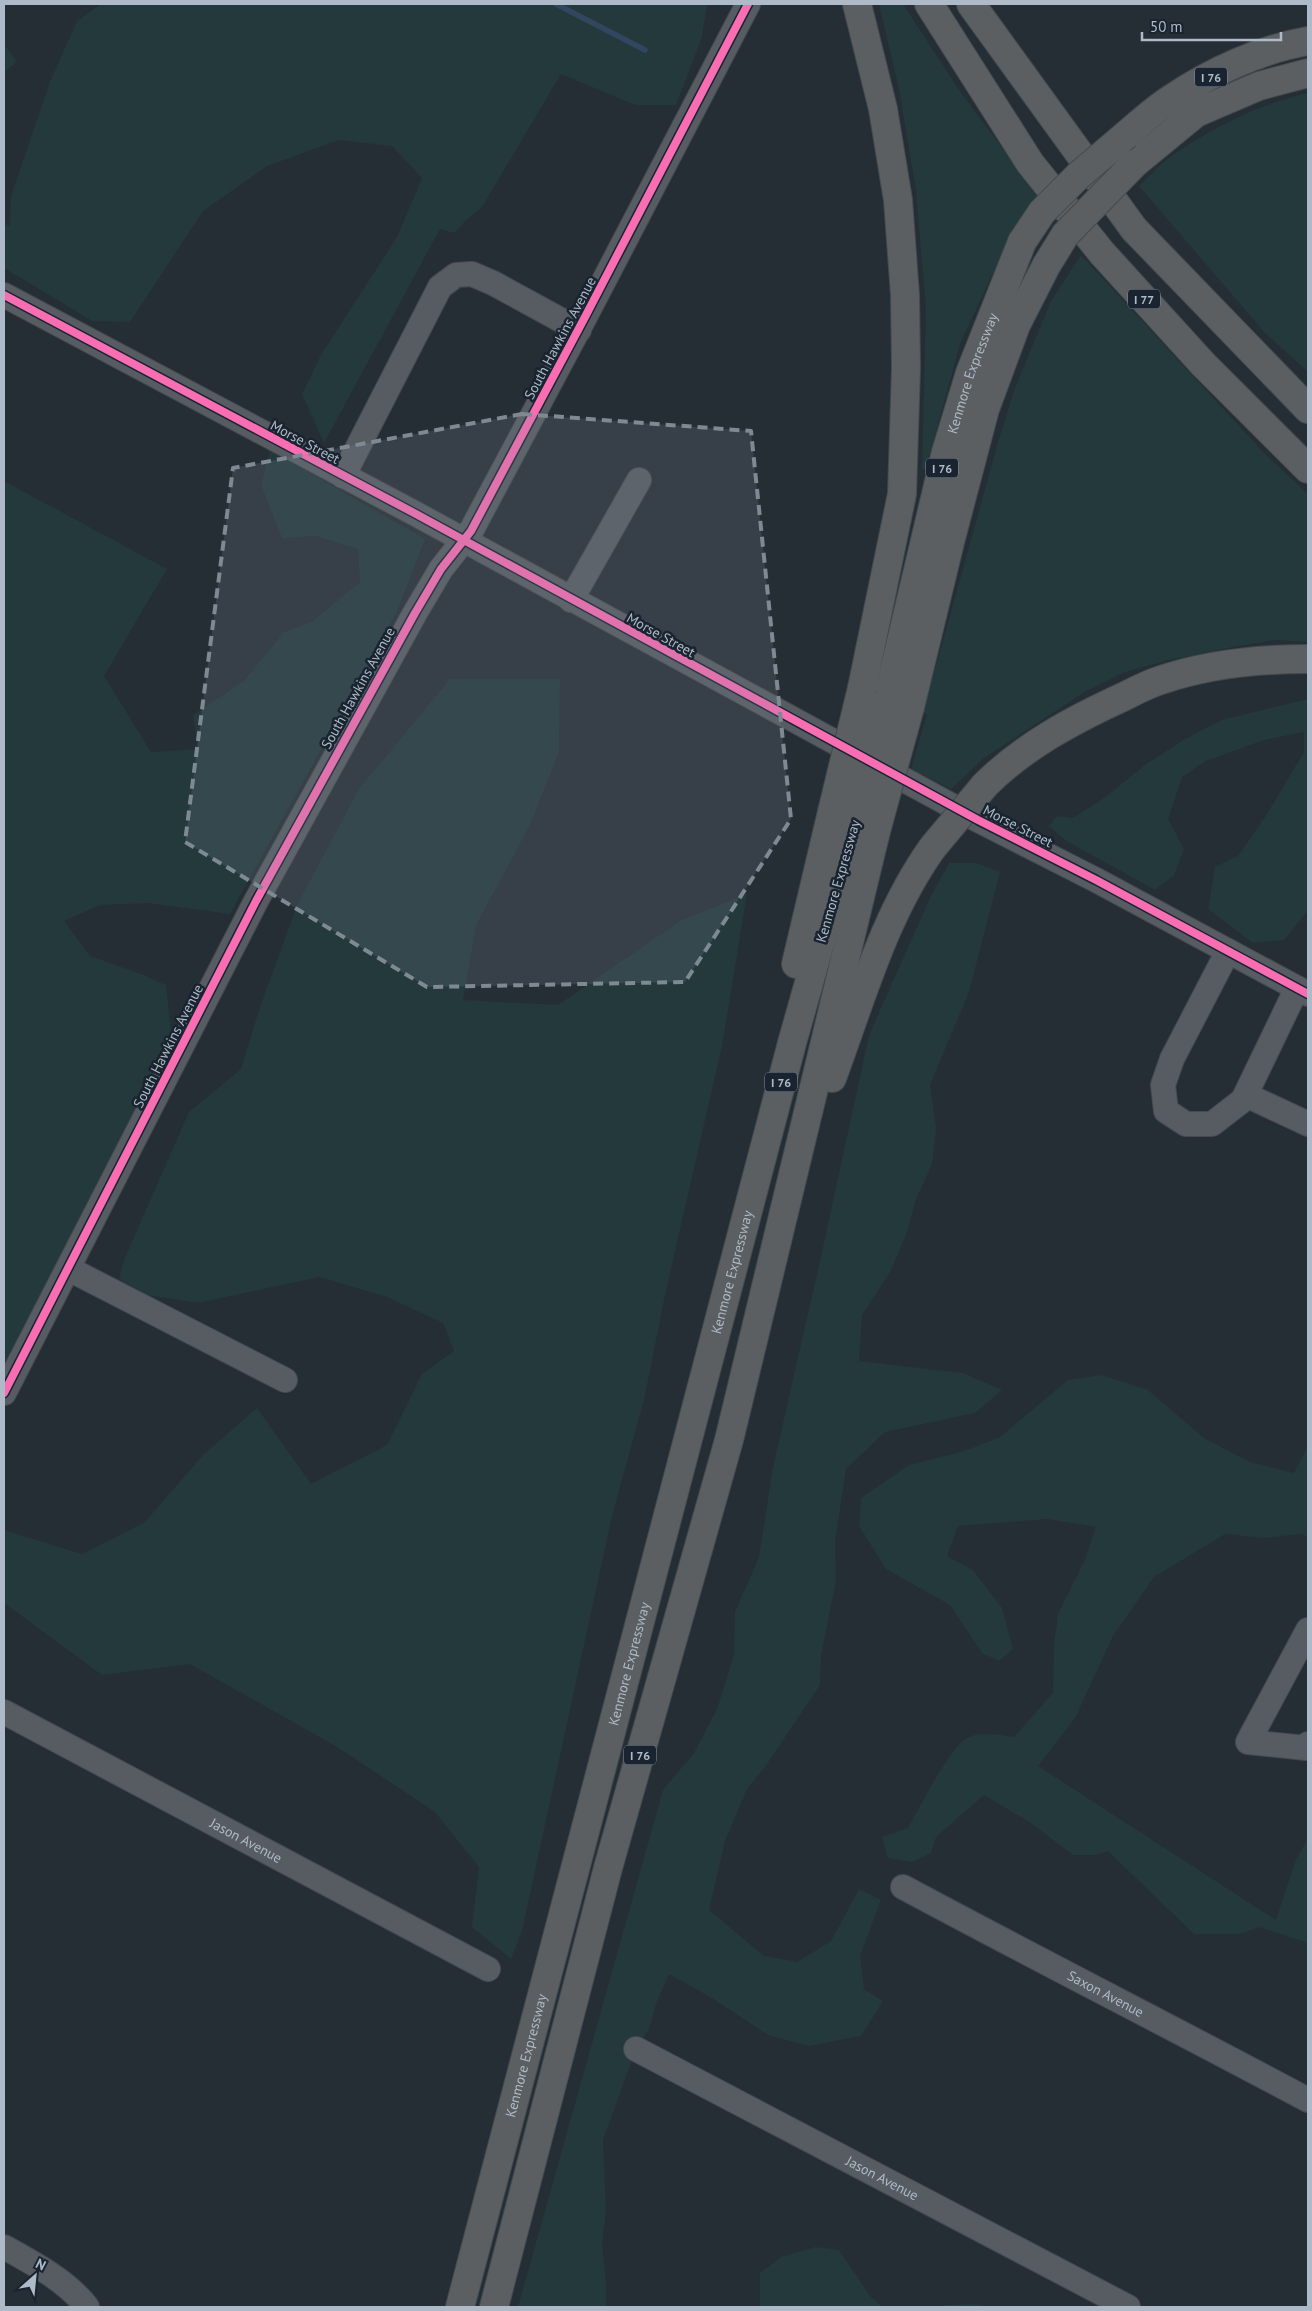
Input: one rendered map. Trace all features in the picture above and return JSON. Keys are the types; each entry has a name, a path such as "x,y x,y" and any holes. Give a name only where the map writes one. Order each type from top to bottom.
{"highway":[{"path":"786,1203 854,822 862,688 902,494 906,368 905,295 898,200 884,109 857,4"},
{"name":"I 77","path":"930,4 1030,163 1102,253 1203,364 1308,469"},
{"path":"970,4 1134,229 1197,292 1308,409"},
{"name":"Kenmore Expressway","path":"460,2307 713,1343 759,1119 854,822 899,704 946,452 970,373 1022,242 1042,212 1078,176 1170,99 1216,74 1281,46 1308,41"},
{"path":"899,704 951,538 985,409 1016,325 1046,266 1065,236 1134,164 1196,113 1259,86 1308,73"},
{"path":"1197,292 1308,396"},
{"name":"I 76","path":"494,2307 608,1868 729,1440 786,1203 878,953 916,872 933,847 999,770 1056,730 1160,680 1226,664 1308,659"}],"street":[{"name":"South Hawkins Avenue","path":"4,1393 256,901 415,613 442,569 471,531 579,330 748,4"},
{"path":"343,476 440,287 456,275 472,274 493,283 579,330"},
{"name":"Morse Street","path":"4,295 343,476 978,820 1096,880 1302,991"},
{"path":"571,600 639,480"},
{"path":"1228,951 1172,1059 1163,1085 1166,1112 1186,1124 1212,1124 1243,1100 1302,991"},
{"path":"1246,1095 1306,1116"},
{"path":"69,1269 285,1380"},
{"path":"1308,1630 1248,1742 1306,1748 1308,1744"},
{"name":"Jason Avenue","path":"4,1712 488,1969"},
{"name":"Saxon Avenue","path":"903,1887 1308,2100"},
{"name":"Jason Avenue","path":"636,2049 1128,2307"},
{"path":"4,2247 49,2274 88,2307"}],"highlighted area":[{"path":"522,414 751,431 791,819 685,982 427,987 185,842 233,468"}],"green space":[{"path":"101,4 707,4 702,37 676,105 635,105 561,74 482,207 465,221 455,233 440,229 324,443 302,394 321,355 397,237 422,178 392,146 339,140 267,166 203,211 130,322 92,321 4,268 4,224 10,226 11,196 50,82 77,21"},
{"path":"879,4 903,4 959,90 1038,196 1015,228 1018,232 994,271 960,344 926,468 922,470 926,309 916,190 899,89"},
{"path":"4,44 17,62 4,72"},
{"path":"1308,93 1308,372 1264,332 1139,186 1170,157 1202,136 1254,110"},
{"path":"1081,255 1265,454 1308,494 1308,642 1275,640 1169,660 1125,672 1083,693 984,758 951,789 911,769 927,715 923,713 999,439 1015,388 1051,301"},
{"path":"270,450 425,539 396,614 230,914 148,903 100,905 64,921 90,956 166,985 172,1042 4,1366 4,481 167,569 104,676 151,752 198,749 193,715 244,681 284,632 313,621 360,582 358,549 316,536 282,538 261,485"},
{"path":"450,679 560,679 559,752 529,827 476,925 463,1000 558,1005 680,921 747,894 722,1046 665,1295 644,1400 612,1516 522,1931 511,1959 472,1927 479,1867 435,1812 334,1745 190,1664 102,1675 4,1603 4,1530 82,1554 145,1522 203,1455 257,1408 311,1484 387,1445 422,1374 454,1351 443,1323 387,1297 319,1277 198,1303 148,1295 119,1279 124,1260 189,1112 241,1069 260,1007 298,903 359,789"},
{"path":"1308,699 1308,910 1284,940 1253,943 1208,909 1215,867 1239,855 1265,817 1304,752 1304,732 1264,740 1206,761 1182,777 1168,819 1184,849 1174,875 1155,890 1065,840 1049,826 1057,816 1073,818 1107,796 1145,765 1185,739 1222,720"},
{"path":"949,863 976,863 1000,872 969,992 930,1085 936,1128 932,1164 915,1202 907,1233 890,1272 862,1315 859,1361 963,1373 1002,1390 975,1413 885,1432 846,1469 835,1542 836,1580 821,1656 820,1685 765,1767 747,1789 725,1841 709,1910 764,1956 797,1962 831,1941 859,1889 881,1900 860,1956 864,1989 883,2001 861,2036 809,2046 768,2035 712,1998 669,1974 656,2004 649,2029 636,2049 603,2140 606,2210 602,2244 606,2283 606,2307 518,2307 663,1790 694,1753 717,1709 734,1655 735,1612 759,1557 773,1467 869,1035 930,898"},
{"path":"1102,1375 1148,1390 1204,1438 1250,1462 1294,1473 1308,1446 1308,1537 1301,1534 1263,1538 1225,1534 1154,1577 1113,1636 1075,1718 1038,1766 1276,1920 1295,1862 1308,1838 1308,1943 1259,1927 1240,1934 1194,1934 1108,1851 1096,1855 1073,1855 1031,1823 984,1795 936,1837 931,1853 913,1862 888,1858 882,1837 908,1828 942,1768 964,1740 982,1734 1014,1737 1053,1693 1054,1645 1058,1614 1085,1560 1096,1527 1047,1519 958,1526 947,1556 973,1570 1002,1608 1013,1649 999,1661 982,1653 950,1605 886,1569 859,1526 861,1498 909,1465 964,1451 1000,1437 1068,1380"},
{"path":"815,2247 839,2250 870,2296 883,2307 760,2307 760,2273 781,2257"},
{"path":"974,2304 992,2307 942,2307 944,2305"}],"waterway":[{"path":"556,4 645,50"}],"cycle path":[{"path":"4,1393 256,901 415,613 441,569 471,531 748,4"},
{"path":"4,295 416,514 978,820 1096,880 1308,994"}]}
